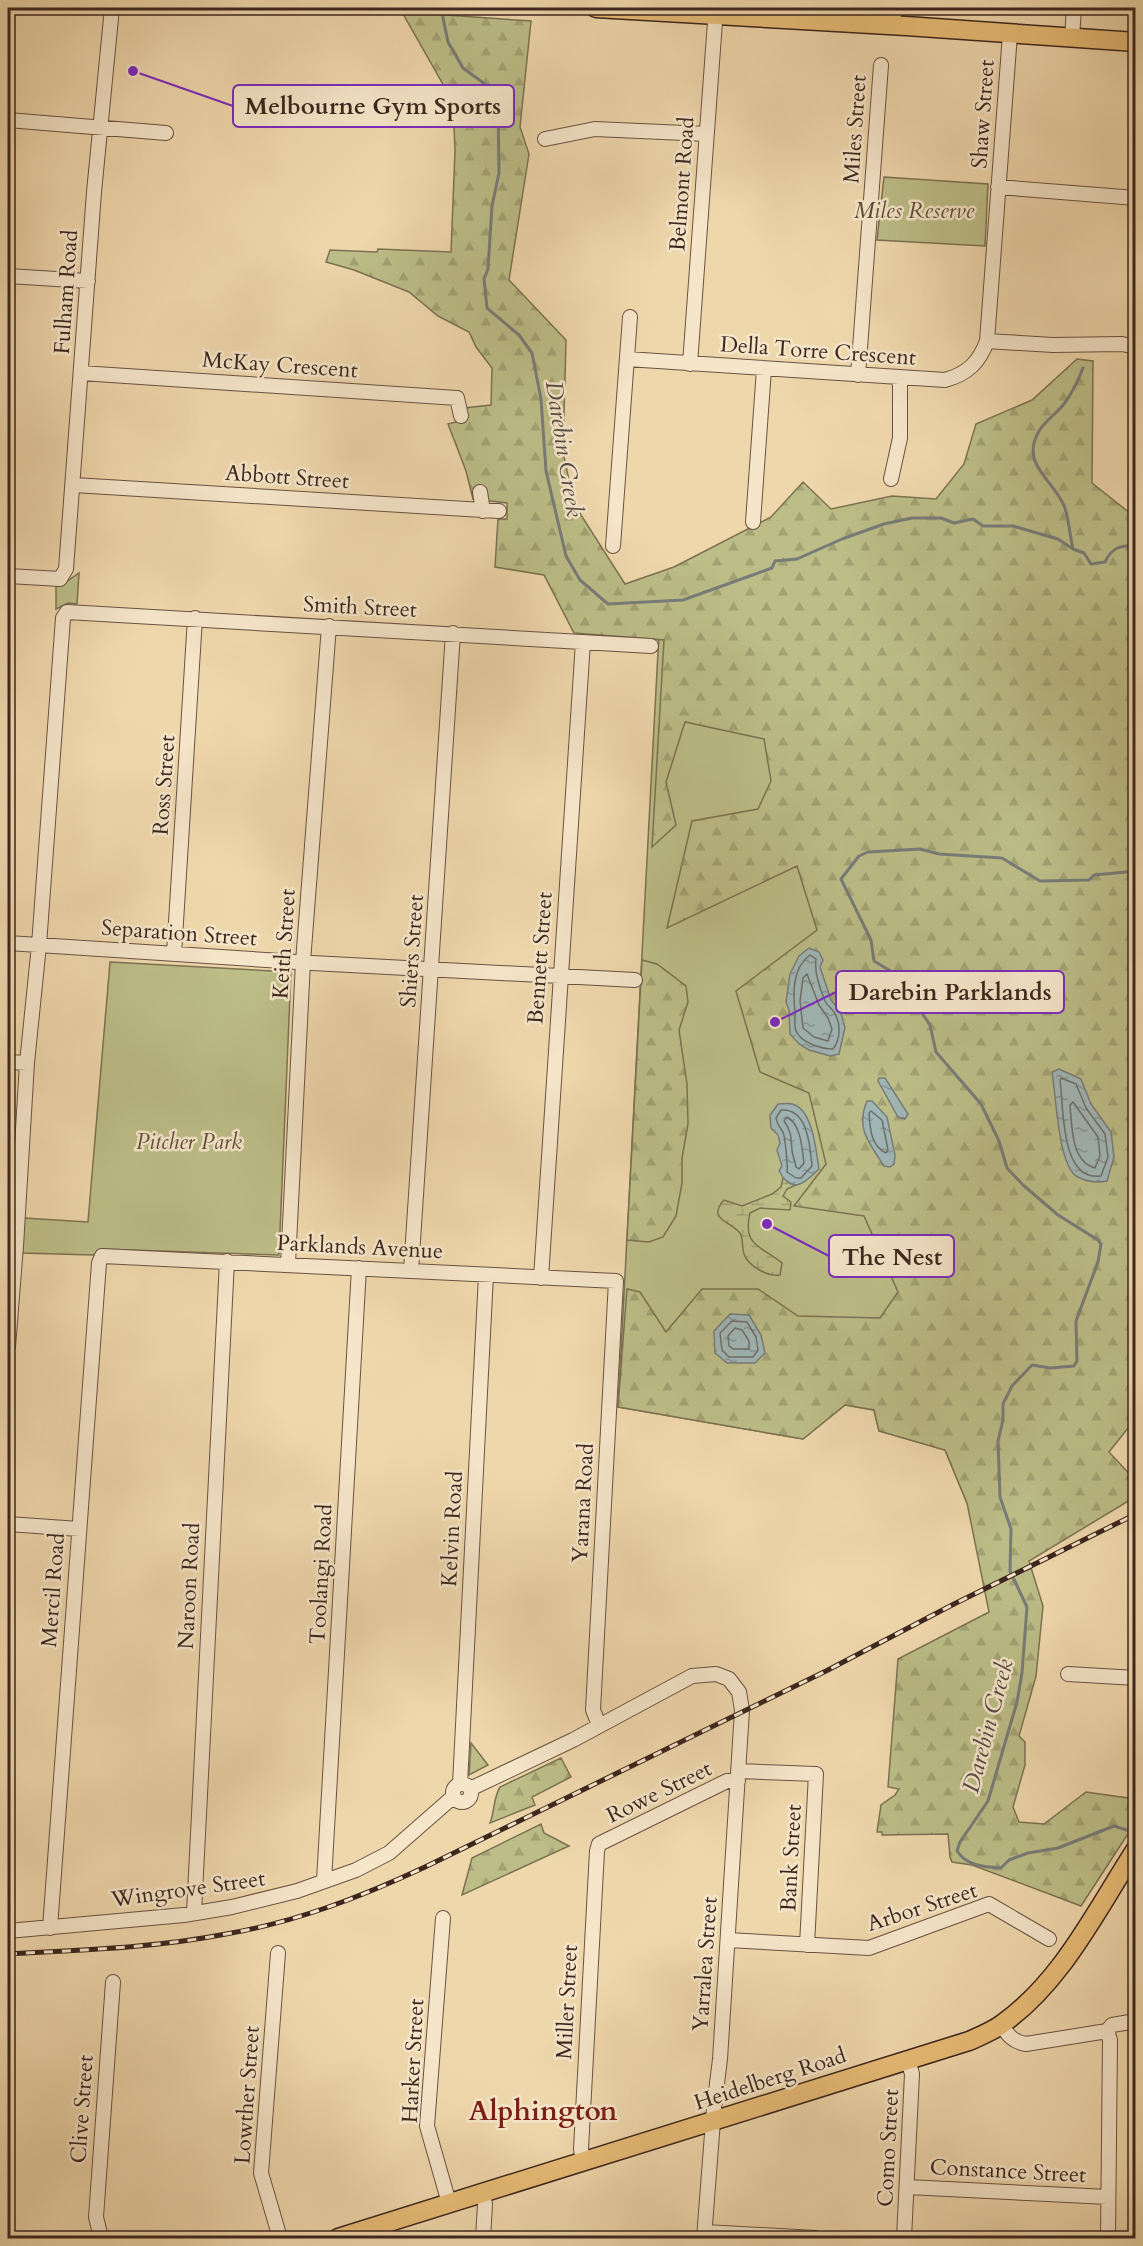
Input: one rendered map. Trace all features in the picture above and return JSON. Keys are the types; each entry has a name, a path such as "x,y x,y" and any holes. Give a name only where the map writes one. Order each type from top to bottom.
{"main road":[{"path":"596,8 715,11 850,22 907,17 1010,34 1136,42"},
{"path":"850,22 886,16 897,8"},
{"name":"Heidelberg Road","path":"338,2238 381,2232 449,2204 969,2041 1001,2025 1040,1991 1071,1949 1136,1849"}],"street":[{"name":"Fulham Road","path":"8,576 60,579 66,569 99,128 112,8"},
{"path":"1072,38 1074,8"},
{"name":"Belmont Road","path":"690,364 715,11"},
{"name":"Shaw Street","path":"987,341 1010,34"},
{"name":"Miles Street","path":"858,375 881,65"},
{"path":"8,120 166,133"},
{"path":"545,139 595,129 707,134"},
{"path":"999,187 1136,198"},
{"path":"8,276 88,281"},
{"path":"613,546 630,317"},
{"path":"987,341 1053,345 1122,344 1136,347"},
{"name":"Della Torre Crescent","path":"627,359 945,380 962,374 975,365 987,341"},
{"path":"753,522 764,369"},
{"name":"McKay Crescent","path":"81,373 457,398 461,416"},
{"path":"891,479 900,438 900,378"},
{"name":"Abbott Street","path":"74,485 499,511"},
{"path":"480,492 483,510"},
{"name":"Smith Street","path":"39,945 63,618 66,612 651,646"},
{"name":"Ross Street","path":"174,954 195,618"},
{"name":"Keith Street","path":"288,1264 303,962 329,626"},
{"name":"Shiers Street","path":"411,1271 453,633"},
{"name":"Bennett Street","path":"542,1278 583,642"},
{"name":"Separation Street","path":"8,943 431,970 635,980"},
{"path":"8,1347 27,1063 39,945"},
{"path":"8,1062 27,1063"},
{"name":"Parklands Avenue","path":"102,1256 616,1281"},
{"name":"Mercil Road","path":"50,1928 99,1263 102,1256"},
{"name":"Naroon Road","path":"194,1913 227,1261"},
{"name":"Toolangi Road","path":"324,1881 358,1268"},
{"name":"Kelvin Road","path":"465,1787 486,1275"},
{"name":"Yarana Road","path":"599,1725 593,1710 616,1281"},
{"path":"8,1524 79,1529"},
{"path":"1068,1674 1136,1678"},
{"name":"Yarralea Street","path":"599,1725 692,1676 721,1675 729,1679 739,1692 742,1710 728,1940 720,2059 712,2122 705,2235"},
{"path":"465,1787 573,1740 599,1725"},
{"name":"Rowe Street","path":"599,1845 738,1776 816,1774"},
{"name":"Bank Street","path":"807,1945 816,1774"},
{"name":"Wingrove Street","path":"8,1931 194,1913 268,1899 356,1870 389,1853 453,1797 457,1801 466,1802 470,1798 465,1787"},
{"name":"Miller Street","path":"583,2161 581,2152 593,1907 599,1845"},
{"name":"Arbor Street","path":"728,1940 873,1947 989,1904 1049,1939"},
{"name":"Harker Street","path":"443,1918 427,2126 449,2204"},
{"name":"Lowther Street","path":"278,1953 261,2173 280,2238"},
{"name":"Clive Street","path":"102,2238 96,2217 112,1982"},
{"path":"1001,2025 1018,2043 1026,2044 1107,2031 1112,2025 1136,2021"},
{"path":"1107,2031 1110,2040 1108,2238"},
{"name":"Como Street","path":"904,2238 912,2074 908,2061"},
{"name":"Constance Street","path":"907,2187 1108,2197"},
{"path":"483,2194 485,2204 483,2238"},
{"path":"705,2235 816,2238"}],"green space":[{"path":"402,12 531,21 520,127 529,154 509,280 566,340 563,452 574,504 625,584 674,567 771,517 803,482 831,509 892,496 936,499 964,464 976,424 1032,400 1077,359 1093,361 1092,483 1131,514 1136,515 1136,1418 1109,1452 1135,1480 1135,1497 1029,1561 1043,1606 1036,1676 1019,1736 1025,1742 1025,1765 1013,1807 1019,1822 1044,1824 1086,1792 1135,1799 1135,1823 1081,1906 972,1865 952,1862 948,1834 882,1835 882,1832 877,1832 881,1805 895,1795 899,1789 888,1787 898,1659 989,1612 967,1503 945,1450 879,1431 874,1410 845,1405 803,1439 618,1407 627,1289 640,1292 666,1332 702,1289 758,1289 798,1316 880,1318 898,1292 864,1216 794,1206 826,1164 809,1093 760,1072 736,991 817,930 797,866 667,928 692,821 758,809 771,781 764,739 685,722 666,782 676,825 652,847 664,640 574,633 544,575 495,567 498,519 507,519 507,503 473,499 466,471 448,424 467,419 464,408 491,405 492,368 476,347 469,332 438,316 409,292 354,270 326,262 330,250 451,252 455,151 453,102"},
{"name":"Miles Reserve","path":"884,177 988,184 985,246 877,240"},
{"path":"79,573 77,604 68,603 56,609 56,586"},
{"path":"779,582 967,1503 945,1450 879,1431 874,1410 845,1405 803,1439 618,1407 660,614"},
{"path":"642,960 657,964 686,986 688,1002 679,1030 687,1084 688,1124 682,1158 682,1183 676,1216 663,1237 649,1242 627,1240"},
{"name":"Pitcher Park","path":"110,962 291,972 279,1255 101,1249 94,1255 21,1253 24,1218 88,1222"},
{"path":"783,1178 796,1185 787,1189 783,1196 791,1202 790,1210 760,1208 750,1213 748,1224 751,1239 782,1263 780,1275 775,1275 764,1272 750,1263 744,1254 741,1235 719,1217 718,1212 724,1200 742,1206 772,1194 781,1187"},
{"path":"471,1743 488,1765 469,1775"},
{"path":"561,1758 571,1777 532,1797 535,1805 490,1823 500,1787"},
{"path":"541,1824 544,1833 569,1846 462,1895 472,1858"}],"water":[{"path":"809,948 819,952 823,960 820,967 831,1000 840,1010 845,1027 839,1054 830,1056 809,1050 799,1044 790,1034 789,1010 786,1002 790,974 799,956"},
{"path":"1059,1069 1081,1079 1091,1104 1111,1132 1114,1157 1107,1181 1095,1182 1076,1176 1065,1158 1052,1072"},
{"path":"879,1078 885,1078 908,1114 905,1119 898,1117 878,1081"},
{"path":"867,1101 872,1101 887,1117 895,1155 894,1164 890,1167 884,1166 869,1143 863,1128"},
{"path":"778,1104 799,1107 809,1122 815,1142 819,1169 799,1184 789,1183 779,1171 782,1166 777,1150 780,1143 778,1135 771,1128 770,1115"},
{"path":"730,1314 749,1315 761,1335 765,1353 755,1363 727,1363 715,1353 714,1331"}],"waterway":[{"name":"Darebin Creek","path":"441,8 448,42 463,68 489,87 498,104 499,173 492,206 488,269 484,279 487,308 519,335 532,353 541,399 546,471 566,556 580,580 608,604 683,600 772,568 775,561 797,559 884,524 912,518 941,518 954,523 973,519 983,526 1013,526 1058,539 1084,553 1091,564 1105,562 1117,548 1136,545"},
{"path":"1073,549 1065,508 1041,472 1033,453 1039,431 1064,404 1083,368"},
{"name":"Darebin Creek","path":"1136,871 1094,875 1089,880 1040,881 1002,858 939,854 920,849 868,852 859,856 841,879 871,940 874,961 904,979 909,994 930,1025 936,1052 981,1104 999,1141 1007,1168 1058,1215 1101,1244 1098,1262 1076,1321 1077,1361 1074,1366 1050,1368 1032,1365 1012,1386 1003,1404 1003,1420 998,1441 1000,1497 1011,1529 1010,1571 1027,1607 1022,1673 1017,1702 988,1801 960,1842 957,1851 971,1863 1001,1868 1009,1860 1028,1853 1058,1848 1114,1826 1136,1833"}],"railway":[{"path":"8,1954 117,1948 199,1939 278,1923 352,1898 425,1867 826,1671 954,1604 1136,1514"}],"place":[{"name":"Melbourne Gym Sports","path":"133,71"},
{"name":"Darebin Parklands","path":"775,1022"},
{"name":"The Nest","path":"767,1224"}],"district":[{"name":"Alphington","path":"543,2111"}]}
